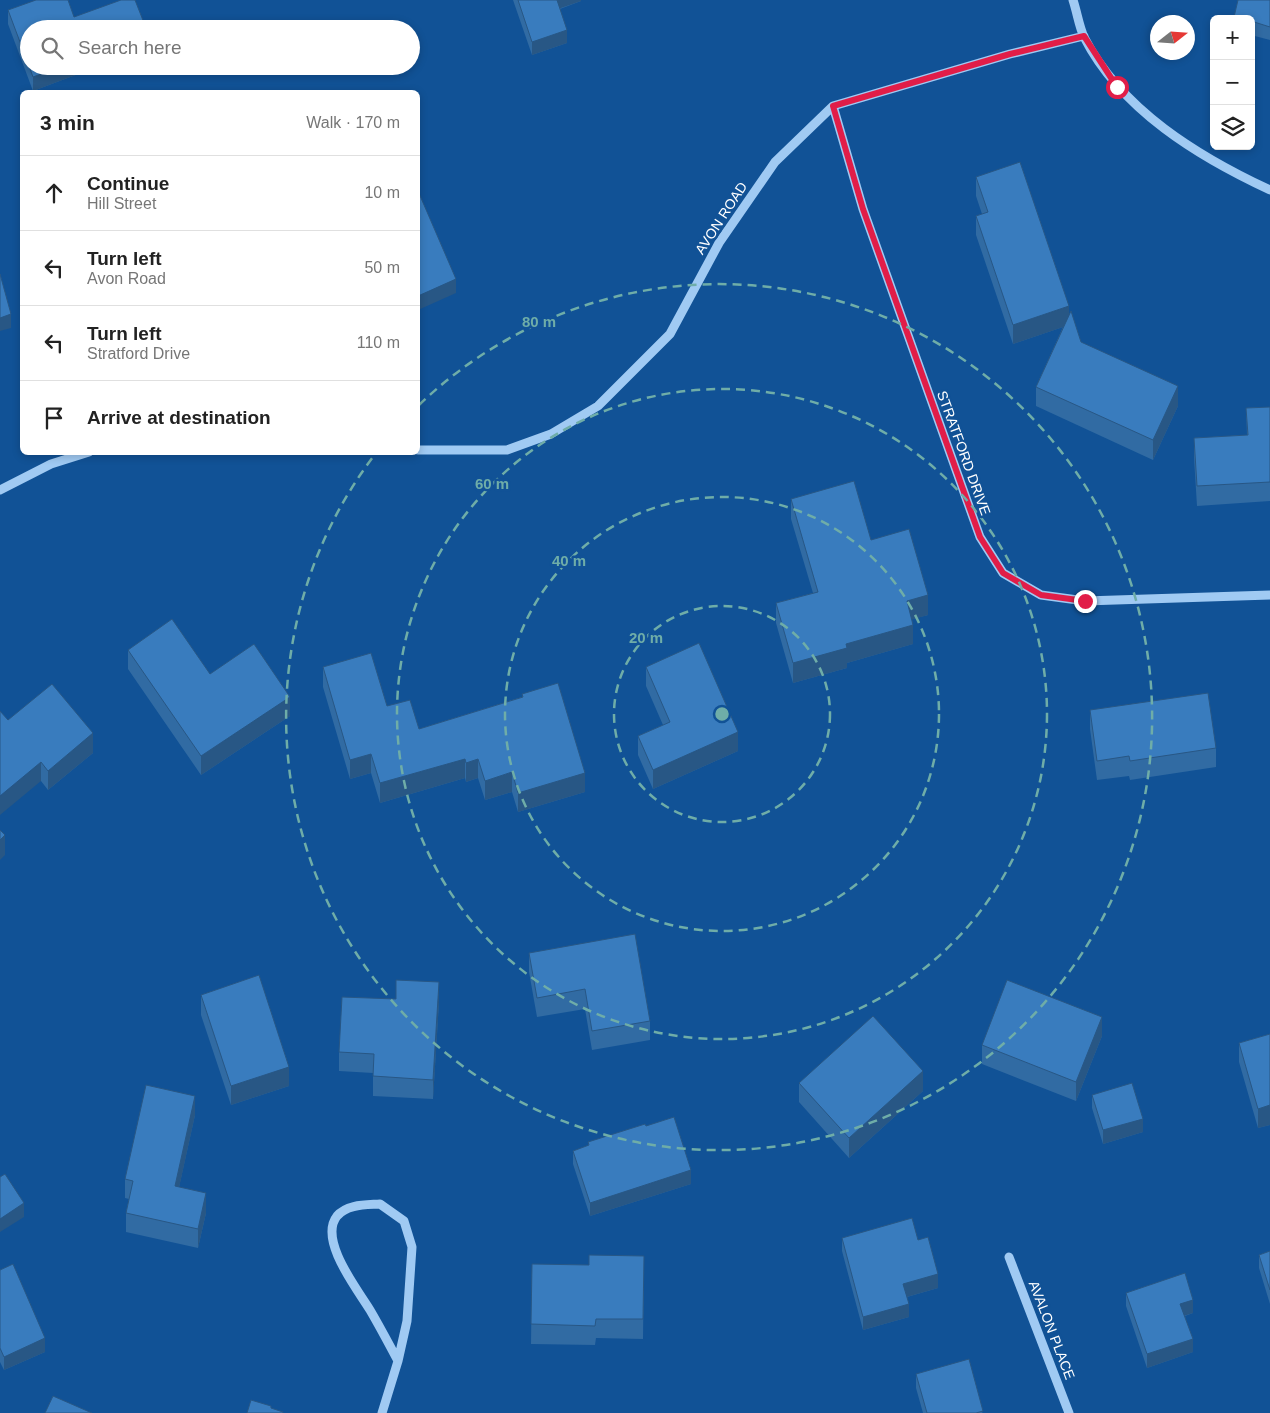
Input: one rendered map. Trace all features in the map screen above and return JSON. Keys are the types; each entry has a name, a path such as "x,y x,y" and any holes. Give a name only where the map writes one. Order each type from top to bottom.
{"street":[{"path":"1073,0 1084,36 1117,87 1164,129 1234,173 1270,190"},
{"name":"AVON ROAD","path":"420,450 507,450 551,434 598,406 670,334 719,243 775,162 833,106 1010,54 1084,36"},
{"name":"STRATFORD DRIVE","path":"833,106 863,209 980,537 1003,573 1041,595 1085,601 1270,595"},
{"path":"0,490 51,464 80,455"},
{"path":"382,1413 398,1361 407,1321 412,1247 404,1221 380,1204 351,1207 337,1216 334,1222 332,1227 333,1246 350,1281 370,1310 398,1361"},
{"name":"AVALON PLACE","path":"1009,1257 1069,1413"}],"building":[{"path":"36,0 68,0 74,17 121,0 135,0 143,20 20,20 20,42 8,10"},
{"path":"518,0 557,0 567,30 532,42"},
{"path":"1238,0 1270,0 1270,27 1255,22 1255,15 1234,15"},
{"path":"1020,162 1069,306 1013,325 976,216 988,212 976,177"},
{"path":"420,196 456,279 420,295"},
{"path":"0,274 11,314 0,318"},
{"path":"1071,311 1081,342 1178,386 1153,440 1036,387"},
{"path":"1270,407 1270,482 1197,486 1194,438 1248,435 1246,408"},
{"path":"854,481 871,540 909,529 928,595 907,601 913,625 846,644 847,648 793,663 776,603 818,592 791,499"},
{"path":"172,619 210,674 254,644 290,697 201,756 128,650"},
{"path":"699,643 738,732 653,770 638,736 670,722 646,667"},
{"path":"371,653 387,706 410,700 419,729 523,697 522,694 558,683 585,773 518,793 512,772 485,781 478,759 466,763 465,759 380,783 371,754 350,760 323,667"},
{"path":"52,684 93,733 48,771 41,762 0,796 0,711 8,720"},
{"path":"1208,693 1216,748 1130,761 1129,756 1097,761 1090,710"},
{"path":"0,830 5,835 0,840"},
{"path":"635,934 650,1021 592,1031 585,989 537,998 529,953"},
{"path":"259,975 289,1067 231,1086 201,995"},
{"path":"396,980 439,982 433,1080 373,1076 374,1054 339,1052 342,997 396,999"},
{"path":"1007,980 1102,1017 1076,1082 982,1045"},
{"path":"873,1016 923,1071 849,1138 799,1083"},
{"path":"1270,1034 1270,1105 1258,1109 1239,1043"},
{"path":"1132,1083 1143,1119 1103,1130 1092,1095"},
{"path":"146,1085 195,1096 175,1186 206,1193 198,1229 126,1213 133,1181 125,1179"},
{"path":"674,1117 691,1170 590,1203 573,1151 589,1145 588,1142"},
{"path":"5,1174 24,1203 0,1219 0,1177"},
{"path":"912,1218 918,1240 928,1237 938,1274 903,1284 909,1304 863,1317 842,1238"},
{"path":"1270,1251 1270,1290 1259,1255"},
{"path":"589,1255 644,1256 643,1319 596,1319 595,1326 531,1324 532,1264 589,1265"},
{"path":"13,1264 45,1338 4,1357 0,1348 0,1270"},
{"path":"1185,1273 1193,1300 1180,1304 1193,1339 1147,1354 1126,1293"},
{"path":"969,1359 983,1411 976,1413 927,1413 916,1374"},
{"path":"53,1396 92,1413 45,1413"},
{"path":"251,1400 271,1406 271,1408 283,1413 247,1413"}],"route":[{"path":"1085,601 1041,595 1003,573 980,537 863,209 833,106 1010,54 1084,36 1117,87"}]}
